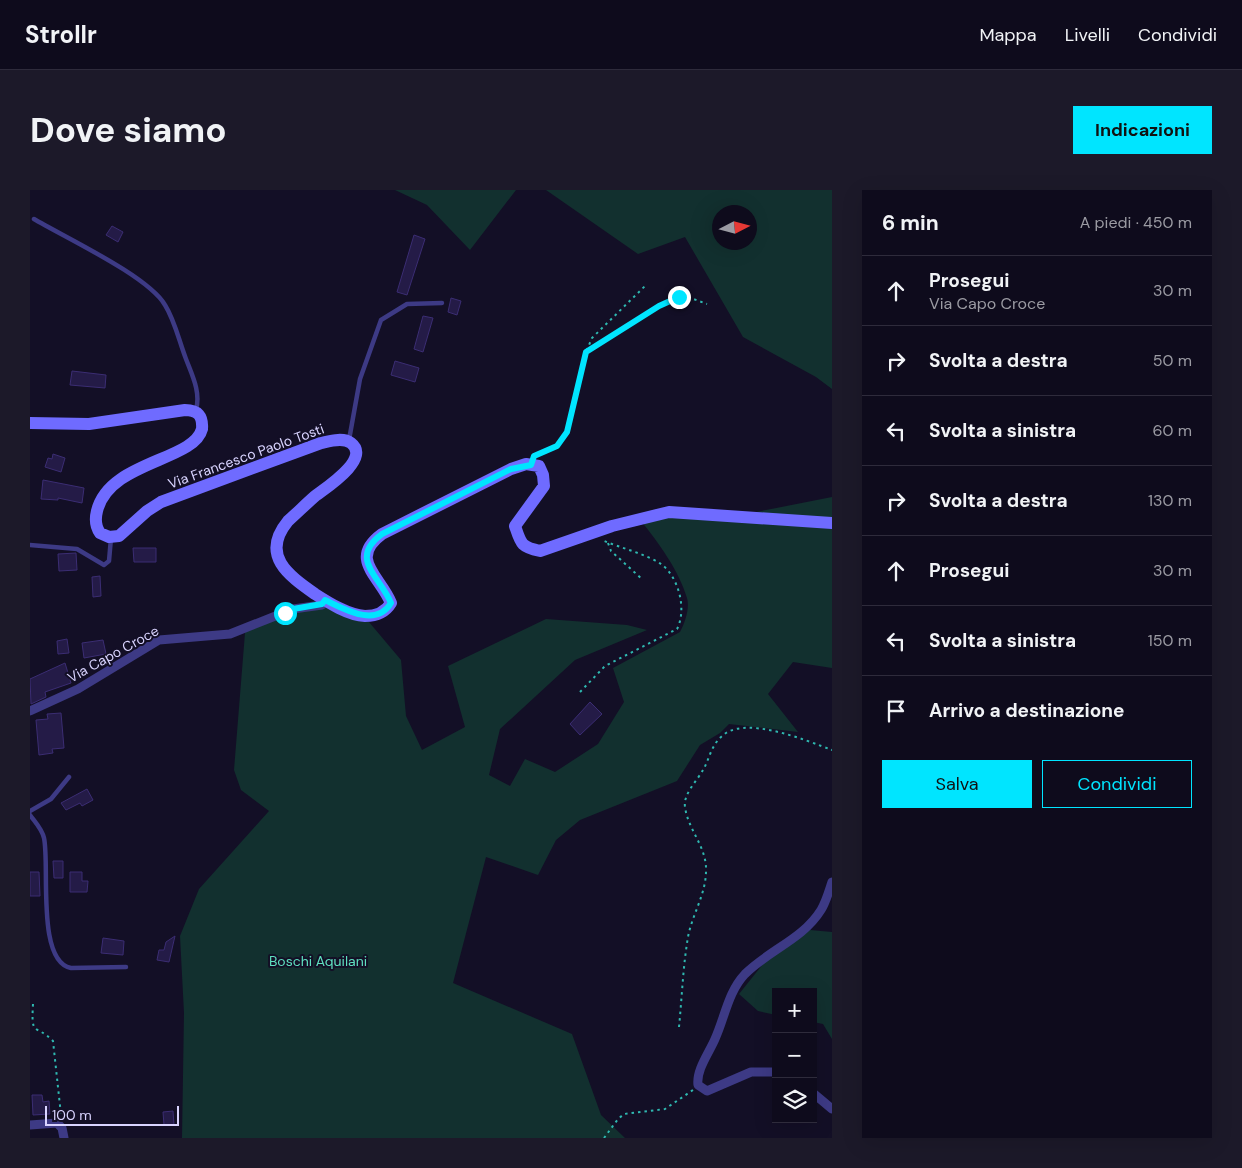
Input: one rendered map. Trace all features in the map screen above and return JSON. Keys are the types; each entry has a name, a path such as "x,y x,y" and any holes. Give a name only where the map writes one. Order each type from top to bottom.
{"main road":[{"path":"30,424 89,424 179,411 195,412"},
{"name":"Via Francesco Paolo Tosti","path":"195,412 200,416 202,423 201,433 197,438 187,446 128,474 105,494 97,512 96,526 102,534 111,537 121,534 147,511 166,500 321,443 335,440 349,442"},
{"path":"349,442 354,445 355,451 351,466 288,521 278,537 276,547 283,567 290,577 325,600 354,614 365,616 375,615 387,610 391,603 368,566 366,551 371,542 382,534 511,469 531,465 539,466 543,474 544,486 515,526 521,543 528,548 540,551 640,518 669,512 832,522"}],"street":[{"name":"Via Capo Croce","path":"30,711 78,689 159,640 230,634 293,609 322,604 325,600"},
{"path":"772,1072 751,1072 707,1091 698,1085 700,1072 718,1032 728,1000 740,981 766,956 805,930 821,910 832,882"},
{"path":"817,1096 832,1109"},
{"path":"30,1125 54,1122 62,1127 64,1138"}],"lane":[{"path":"34,219 120,268 162,301 175,328 195,382 198,395 195,412"},
{"path":"349,442 360,379 381,320 407,304 442,304"},
{"path":"30,545 77,549 104,565 109,561 111,537"},
{"path":"30,811 51,799 69,777"},
{"path":"30,815 44,838 48,868 46,912 50,939 58,959 65,966 71,968 126,967"}],"path":[{"path":"531,465 534,456 557,446 567,432 586,352 592,338 646,285"},
{"path":"586,352 668,301 688,297 707,304"},
{"path":"580,692 604,666 677,629 682,612 681,600 675,584 661,564 588,535"},
{"path":"608,543 611,551 643,580"},
{"path":"679,1027 688,937 702,893 706,870 700,842 688,817 685,802 714,746 728,731 750,727 767,730 832,750"},
{"path":"33,1004 32,1020 34,1028 50,1038 54,1047 62,1127"},
{"path":"604,1138 624,1114 665,1109 698,1085"}],"green space":[{"path":"395,190 516,190 470,250 427,205"},
{"path":"546,190 832,190 832,389 816,377 743,337 685,237 638,254"},
{"name":"Boschi Aquilani","path":"832,497 832,668 793,662 768,694 798,732 729,724 720,733 700,745 677,781 580,820 556,840 538,875 486,857 453,983 572,1034 601,1115 625,1138 182,1138 184,1013 180,936 199,889 269,811 241,790 234,770 245,633 252,625 322,605 369,622 401,660 406,716 422,750 465,727 448,666 546,619 627,625 647,630 575,660 500,729 489,775 510,786 525,759 555,772 598,744 624,702 613,668 680,632 682,628 688,606 687,598 668,558 641,521 669,516 741,515"},
{"path":"810,930 832,932 832,1039 823,1024 817,1023 817,988 772,988 772,1014 758,1011 739,994 767,959"}],"building":[{"path":"112,226 123,232 118,242 106,235"},
{"path":"414,235 425,239 407,295 397,292"},
{"path":"451,298 461,301 457,315 448,312"},
{"path":"423,316 433,318 423,352 414,349"},
{"path":"395,361 419,368 415,382 391,375"},
{"path":"72,371 106,375 105,388 70,385"},
{"path":"53,454 65,458 61,472 45,467 48,458 52,459"},
{"path":"43,480 84,488 82,503 58,498 58,500 41,499"},
{"path":"133,548 156,548 156,562 134,562"},
{"path":"76,553 77,570 59,571 58,554"},
{"path":"100,576 101,596 93,597 92,577"},
{"path":"67,639 69,653 58,654 57,641"},
{"path":"103,640 106,654 84,658 82,643"},
{"path":"65,663 71,683 45,692 46,697 31,704 30,679"},
{"path":"590,702 602,714 580,735 570,724"},
{"path":"61,713 64,748 52,749 53,753 39,755 36,720 48,719 47,714"},
{"path":"87,789 93,800 82,806 80,803 66,810 61,803"},
{"path":"53,861 63,861 63,878 54,878"},
{"path":"30,872 39,872 40,896 30,896"},
{"path":"70,872 82,872 82,881 88,881 87,892 70,892"},
{"path":"175,936 169,962 157,960 159,950 164,950 166,942"},
{"path":"103,938 124,941 123,955 101,953"},
{"path":"32,1095 42,1095 43,1102 49,1101 50,1114 33,1115"},
{"path":"173,1111 174,1125 164,1125 163,1112"}],"route":[{"path":"285,613 300,607 317,606 325,600 354,614 365,616 375,615 387,610 391,603 368,566 366,551 371,542 382,534 511,469 526,464 531,465 534,456 557,446 567,432 586,352 624,330 659,306 679,297"}]}
